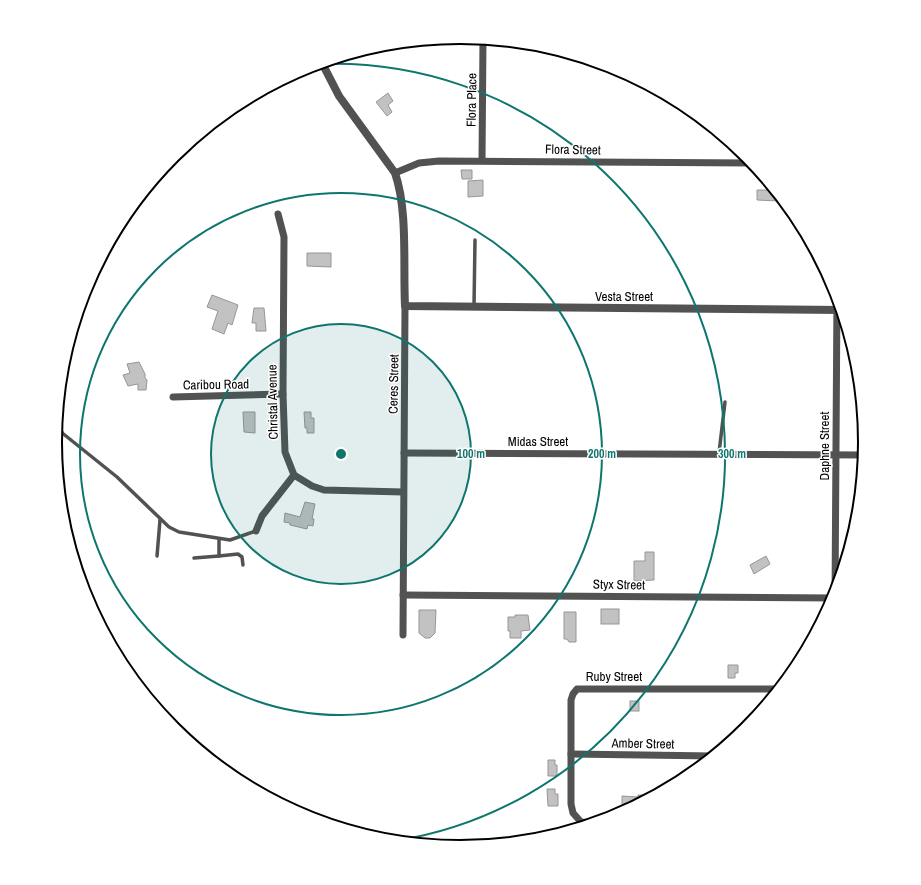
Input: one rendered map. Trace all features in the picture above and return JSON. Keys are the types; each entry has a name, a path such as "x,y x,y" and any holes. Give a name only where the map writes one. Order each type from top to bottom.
{"street":[{"name":"Flora Place","path":"482,160 483,45"},
{"path":"324,68 339,96 395,173"},
{"name":"Flora Street","path":"395,173 409,166 428,161 482,160 744,163"},
{"name":"Ceres Street","path":"395,173 400,191 402,214 405,306 403,635"},
{"name":"Christal Avenue","path":"278,214 284,237 283,394 285,452 294,475"},
{"name":"Vesta Street","path":"405,306 836,310"},
{"name":"Daphne Street","path":"835,579 839,317"},
{"name":"Caribou Road","path":"173,397 283,394"},
{"name":"Midas Street","path":"404,453 719,453 859,455"},
{"path":"256,531 262,516 294,475 312,486 324,490 403,492"},
{"name":"Styx Street","path":"403,595 828,598"},
{"name":"Ruby Street","path":"582,822 572,809 572,697 577,689 774,689"},
{"name":"Amber Street","path":"571,754 707,756"}],"lane":[{"path":"474,307 475,240"},
{"path":"719,453 725,402"},
{"path":"62,432 117,477 169,527 179,532 219,539 235,540 256,531"},
{"path":"157,556 160,520"},
{"path":"219,539 219,556"},
{"path":"194,558 238,554 242,557 243,565"}],"building":[{"path":"388,93 393,101 388,105 392,112 387,116 376,102"},
{"path":"461,170 472,170 472,179 462,179"},
{"path":"483,180 483,196 468,197 468,181"},
{"path":"757,190 768,190 778,201 757,200"},
{"path":"307,253 331,253 331,267 307,266"},
{"path":"212,295 238,305 232,325 228,323 224,334 212,329 218,311 207,307"},
{"path":"254,308 264,308 266,331 256,331 256,323 252,323"},
{"path":"139,362 147,380 146,390 138,390 138,384 128,386 123,375 130,373 127,364"},
{"path":"243,412 255,412 255,433 244,432"},
{"path":"304,412 311,412 311,418 314,418 314,433 307,433 307,428 305,428"},
{"path":"305,502 315,504 312,519 314,519 313,526 308,525 307,529 284,522 285,513 300,517"},
{"path":"645,552 654,552 654,580 634,581 634,561 645,561"},
{"path":"766,556 770,564 754,574 750,565"},
{"path":"601,609 619,609 619,624 601,624"},
{"path":"419,610 436,610 435,633 430,638 425,638 419,633"},
{"path":"564,612 576,612 576,642 569,642 567,639 564,639"},
{"path":"515,615 528,615 530,630 521,631 521,638 510,638 510,631 508,631 508,617 515,617"},
{"path":"728,665 738,665 738,673 735,673 735,678 728,678"},
{"path":"630,701 639,701 639,711 630,711"},
{"path":"548,760 555,760 555,765 557,765 557,776 548,776"},
{"path":"547,789 555,789 555,794 558,794 558,806 548,806"},
{"path":"638,795 647,795 622,807 622,796 638,797"}]}
